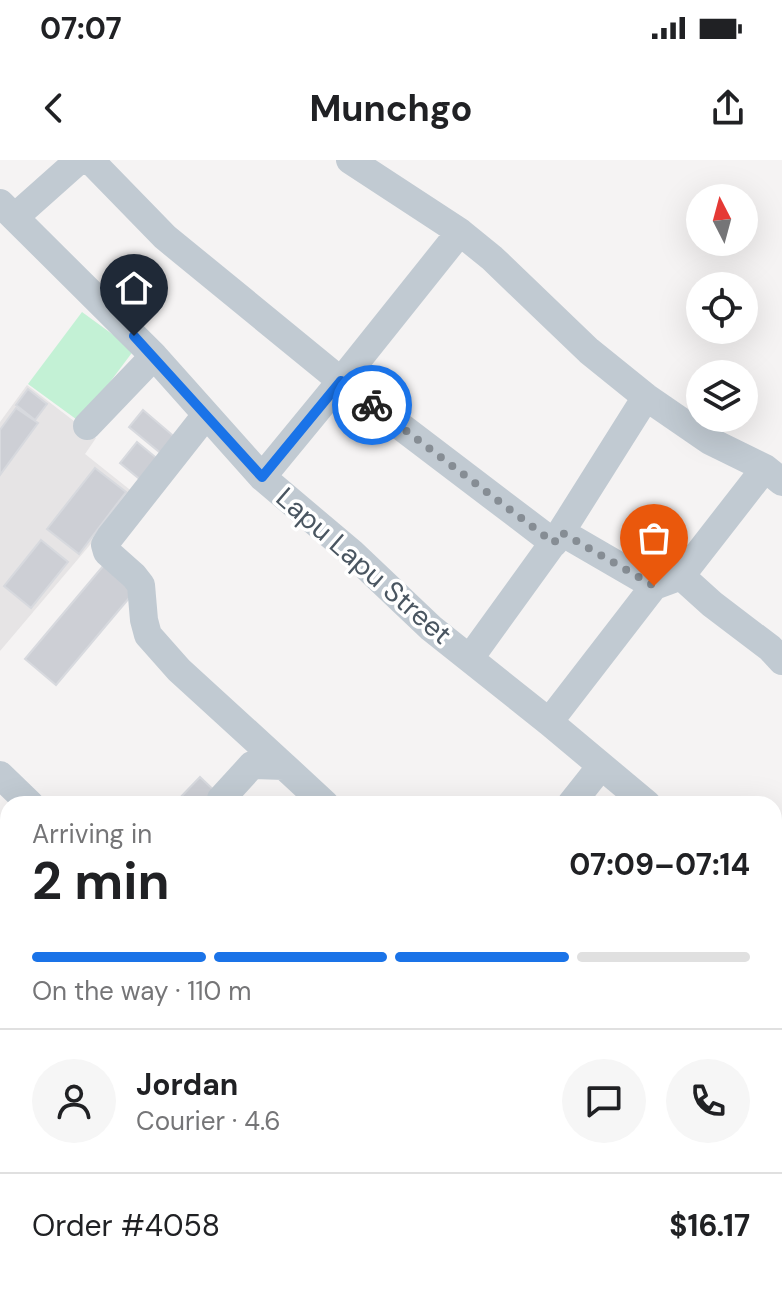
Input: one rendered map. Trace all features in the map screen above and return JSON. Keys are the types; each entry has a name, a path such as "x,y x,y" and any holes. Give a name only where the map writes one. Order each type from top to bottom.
{"street":[{"path":"8,210 79,160"},
{"path":"90,160 165,237 341,381 557,538 654,586"},
{"path":"350,160 460,232 492,258 589,351 646,397 710,441 774,475 681,576 654,586 549,722"},
{"name":"Lapu Lapu Street","path":"8,210 154,356 262,477 352,553 431,628 637,796"},
{"path":"262,477 460,232"},
{"path":"87,426 154,356"},
{"path":"470,658 557,538 646,397"},
{"path":"206,415 110,537 105,545 107,552 141,585 148,635 179,670 316,796"},
{"path":"681,576 782,661"},
{"path":"224,796 252,765 284,766"},
{"path":"577,796 601,766"},
{"path":"0,775 22,796"}],"shaded area":[{"path":"27,385 96,438 85,454 134,493 0,651 0,422"}],"green space":[{"path":"82,312 134,350 80,422 28,384"}],"building":[{"path":"28,389 47,404 35,420 16,405"},
{"path":"16,408 38,423 0,475 0,430"},
{"path":"143,410 177,439 163,455 129,427"},
{"path":"137,442 165,465 147,485 120,463"},
{"path":"95,468 126,492 79,554 47,529"},
{"path":"41,540 68,562 31,608 4,586"},
{"path":"104,565 135,591 56,685 25,659"},
{"path":"200,777 220,796 182,796"}],"way so far":[{"path":"372,405 554,543 561,532 654,586"}],"route":[{"path":"134,336 262,477 341,381 372,405"}]}
